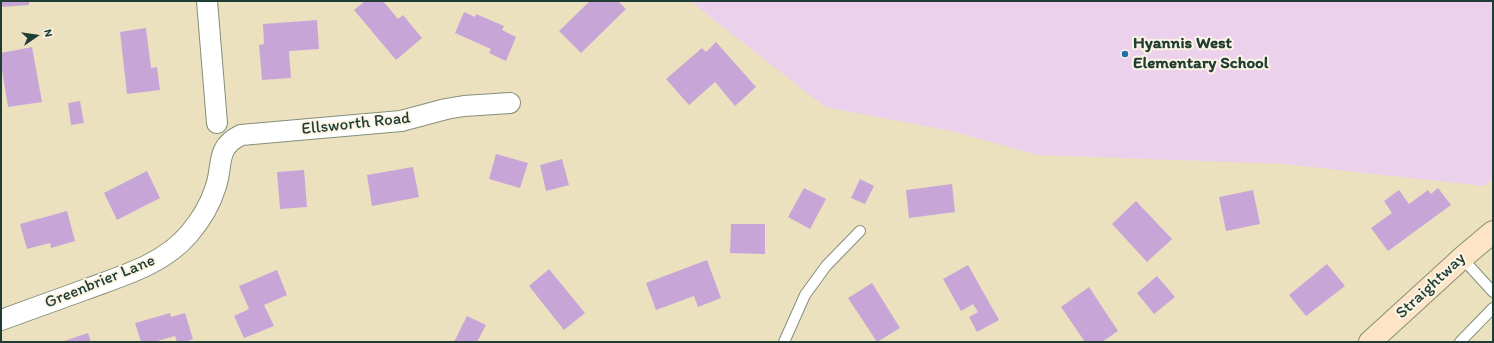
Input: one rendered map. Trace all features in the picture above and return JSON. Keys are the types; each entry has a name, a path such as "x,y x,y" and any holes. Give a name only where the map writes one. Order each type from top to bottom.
{"street":[{"path":"207,1 217,123"},
{"name":"Ellsworth Road","path":"227,144 241,135 386,123 417,118 452,108 510,103"},
{"name":"Greenbrier Lane","path":"1,320 127,274 166,254 179,244 190,233 200,219 215,190 222,152 227,144"},
{"name":"Straightway","path":"1370,342 1462,258 1493,232"}],"lane":[{"path":"784,342 805,295 826,266 860,231"},
{"path":"1462,258 1493,292"},
{"path":"1460,342 1493,308"}],"shaded area":[{"name":"Hyannis West Elementary School","path":"690,1 1493,1 1493,179 1483,186 1284,164 1038,155 951,131 825,107"}],"building":[{"path":"1,1 29,1 29,5 1,7"},
{"path":"365,1 383,1 398,19 403,15 422,38 396,60 354,10"},
{"path":"590,1 618,1 626,9 581,53 559,31"},
{"path":"464,12 475,17 476,14 504,26 502,30 516,37 506,61 489,53 491,49 455,33"},
{"path":"317,20 319,49 289,51 291,78 262,80 259,45 264,44 263,24"},
{"path":"146,28 151,68 157,67 160,90 127,94 120,32"},
{"path":"716,42 756,87 735,106 715,82 689,105 666,79 702,48 706,52"},
{"path":"32,47 42,102 8,107 1,64 1,53"},
{"path":"80,101 84,123 71,125 68,103"},
{"path":"496,154 528,163 520,188 489,179"},
{"path":"562,159 569,185 546,191 540,165"},
{"path":"413,167 419,197 372,206 367,175"},
{"path":"304,170 307,207 280,209 277,172"},
{"path":"147,171 160,198 117,220 104,193"},
{"path":"860,179 874,186 865,204 851,198"},
{"path":"952,184 955,212 909,218 906,190"},
{"path":"804,188 826,199 810,229 788,217"},
{"path":"1438,188 1451,205 1388,251 1371,228 1392,213 1384,201 1399,190 1409,204 1428,190 1431,194"},
{"path":"1253,190 1260,224 1226,231 1219,197"},
{"path":"1136,201 1172,239 1147,262 1112,224"},
{"path":"67,211 75,241 51,248 50,243 27,249 20,224"},
{"path":"731,224 765,224 765,254 730,253"},
{"path":"707,260 721,298 698,307 694,296 656,310 646,283"},
{"path":"1327,264 1345,286 1306,316 1289,295"},
{"path":"968,265 999,320 977,332 969,317 978,312 973,304 961,311 943,279"},
{"path":"549,269 585,313 564,330 529,286"},
{"path":"277,270 287,295 264,305 274,326 244,338 234,316 249,309 239,286"},
{"path":"1157,276 1175,297 1154,314 1137,293"},
{"path":"872,283 900,328 877,342 848,298"},
{"path":"1089,287 1118,331 1102,342 1085,342 1061,307"},
{"path":"170,313 171,317 185,313 193,339 184,342 177,342 175,336 154,342 141,342 135,323"},
{"path":"467,316 486,325 477,342 454,342"},
{"path":"88,333 91,342 61,342"}],"place":[{"name":"Hyannis West Elementary School","path":"1125,54"}]}
